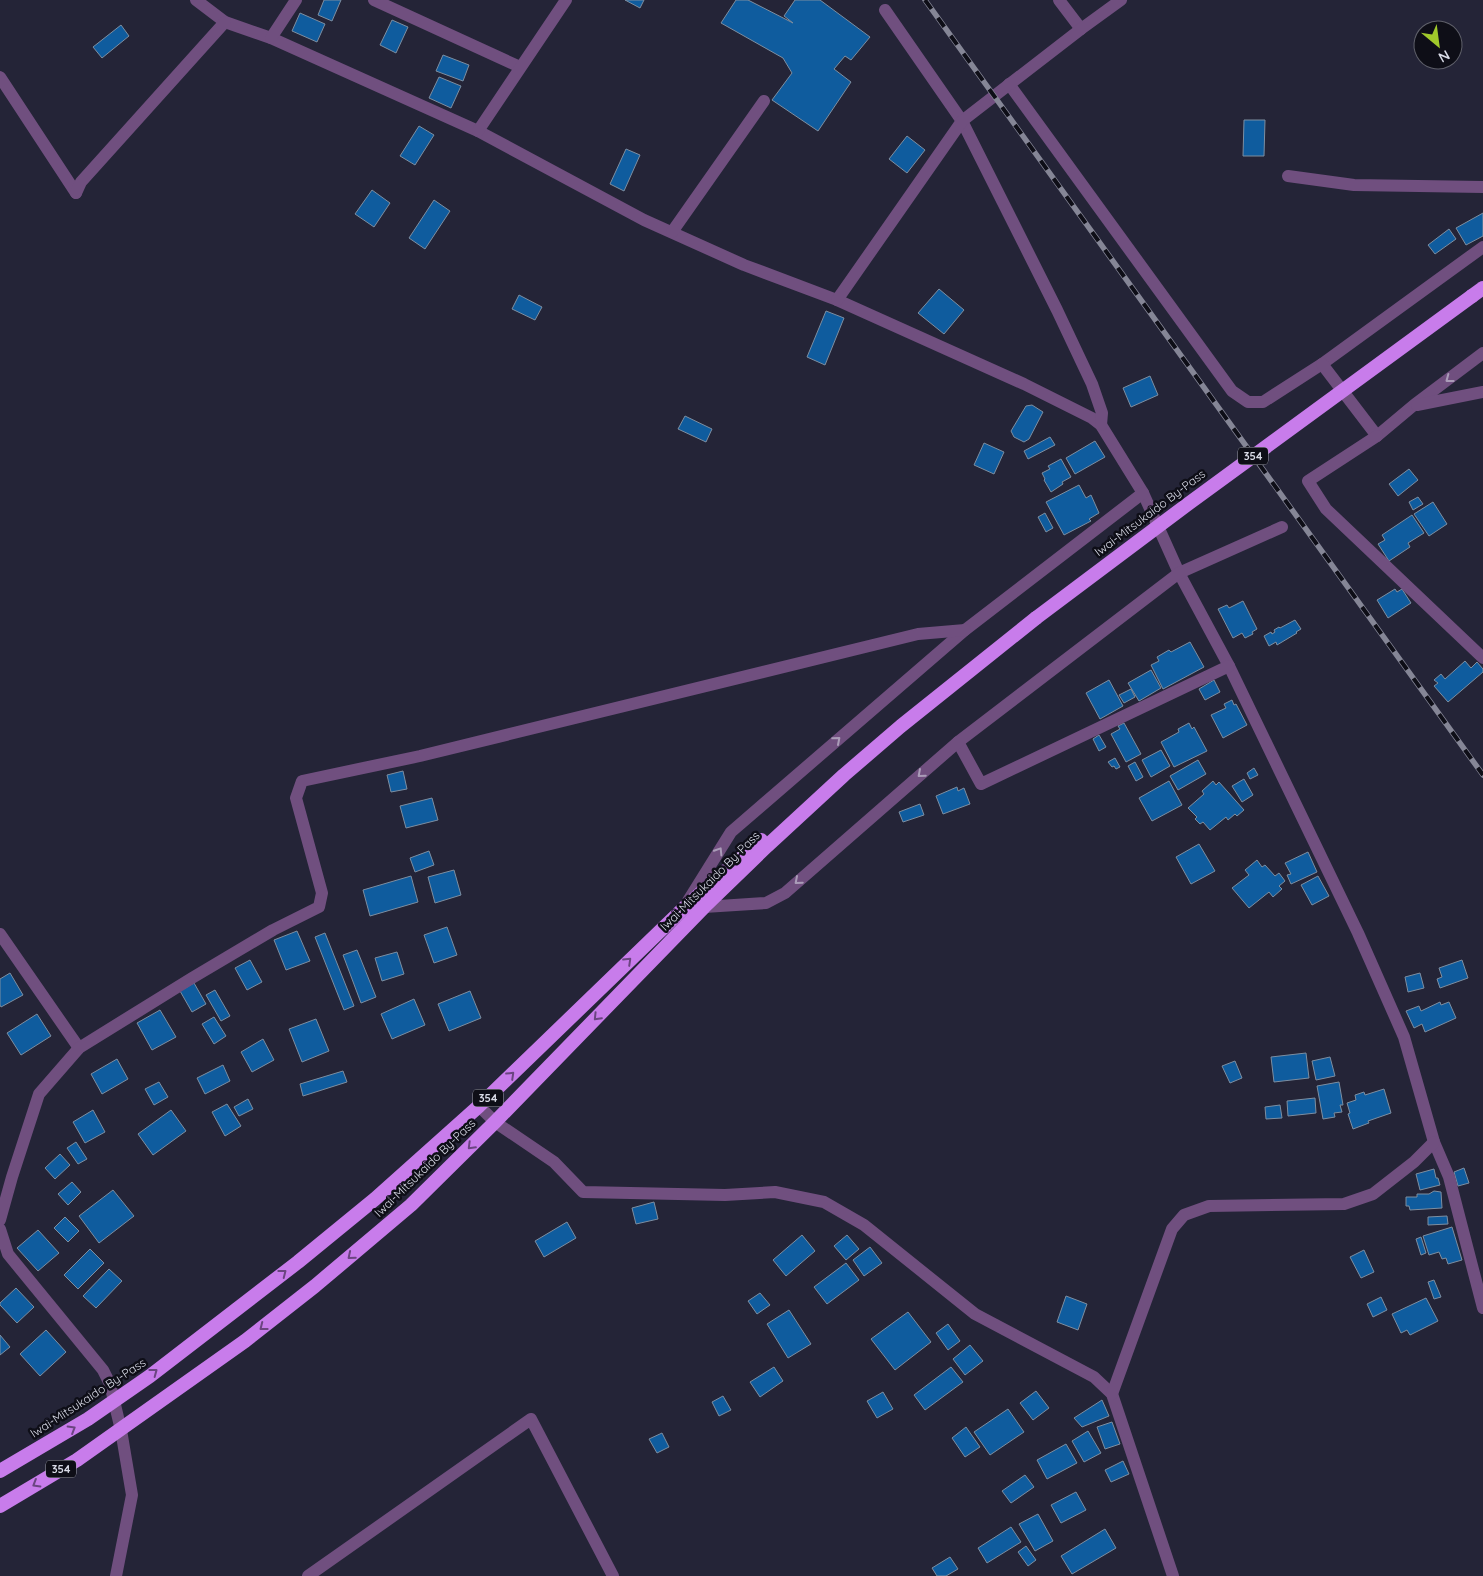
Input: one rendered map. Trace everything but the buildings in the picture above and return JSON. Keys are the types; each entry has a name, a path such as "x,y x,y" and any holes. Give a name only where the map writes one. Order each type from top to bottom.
{"highway":[{"name":"Iwai-Mitsukaido By-Pass","path":"0,1471 115,1401 306,1255 375,1199 479,1106 685,907 750,849 1036,618 1180,509 1477,292"},
{"name":"Iwai-Mitsukaido By-Pass","path":"0,1506 77,1460 245,1341 315,1286 411,1205 495,1122 704,907 844,775"}],"street":[{"path":"196,0 225,22 271,38 478,131 644,220 744,265 836,300 1024,384 1092,418 1101,425 1143,493 1179,573 1229,666 1358,933 1404,1036 1434,1142 1449,1177 1483,1308"},
{"path":"271,38 296,0"},
{"path":"374,0 520,67"},
{"path":"478,131 566,0"},
{"path":"1059,0 1080,29"},
{"path":"836,300 962,121 1080,29 1121,0"},
{"path":"885,10 962,121 1092,384 1102,413 1101,425"},
{"path":"0,78 76,193 81,182 225,22"},
{"path":"1009,84 1232,391 1248,402 1263,402 1322,364 1483,247"},
{"path":"672,232 764,101"},
{"path":"1288,176 1354,186 1483,187"},
{"path":"1483,353 1414,405 1377,436 1308,482 1326,508 1483,658"},
{"path":"1322,364 1377,436"},
{"path":"1414,405 1483,392"},
{"path":"685,907 731,832 965,630 1143,493"},
{"path":"704,907 766,903 785,893 958,742 1179,573 1282,527"},
{"path":"0,1220 39,1094 79,1048 216,963 273,930 319,907 322,893 296,798 302,781 420,756 918,634 965,630"},
{"path":"958,742 981,784 1229,666"},
{"path":"0,934 79,1048"},
{"path":"479,1106 495,1122 554,1162 583,1192 725,1195 775,1192 824,1202 864,1225 975,1314 1094,1377 1112,1394 1173,1576"},
{"path":"1112,1394 1172,1229 1184,1215 1209,1206 1344,1204 1373,1194 1414,1162 1434,1142"},
{"path":"0,1229 8,1254 103,1370 115,1401 132,1495 116,1576"},
{"path":"308,1576 531,1419 613,1576"}],"railway":[{"path":"925,0 1483,775"}]}
